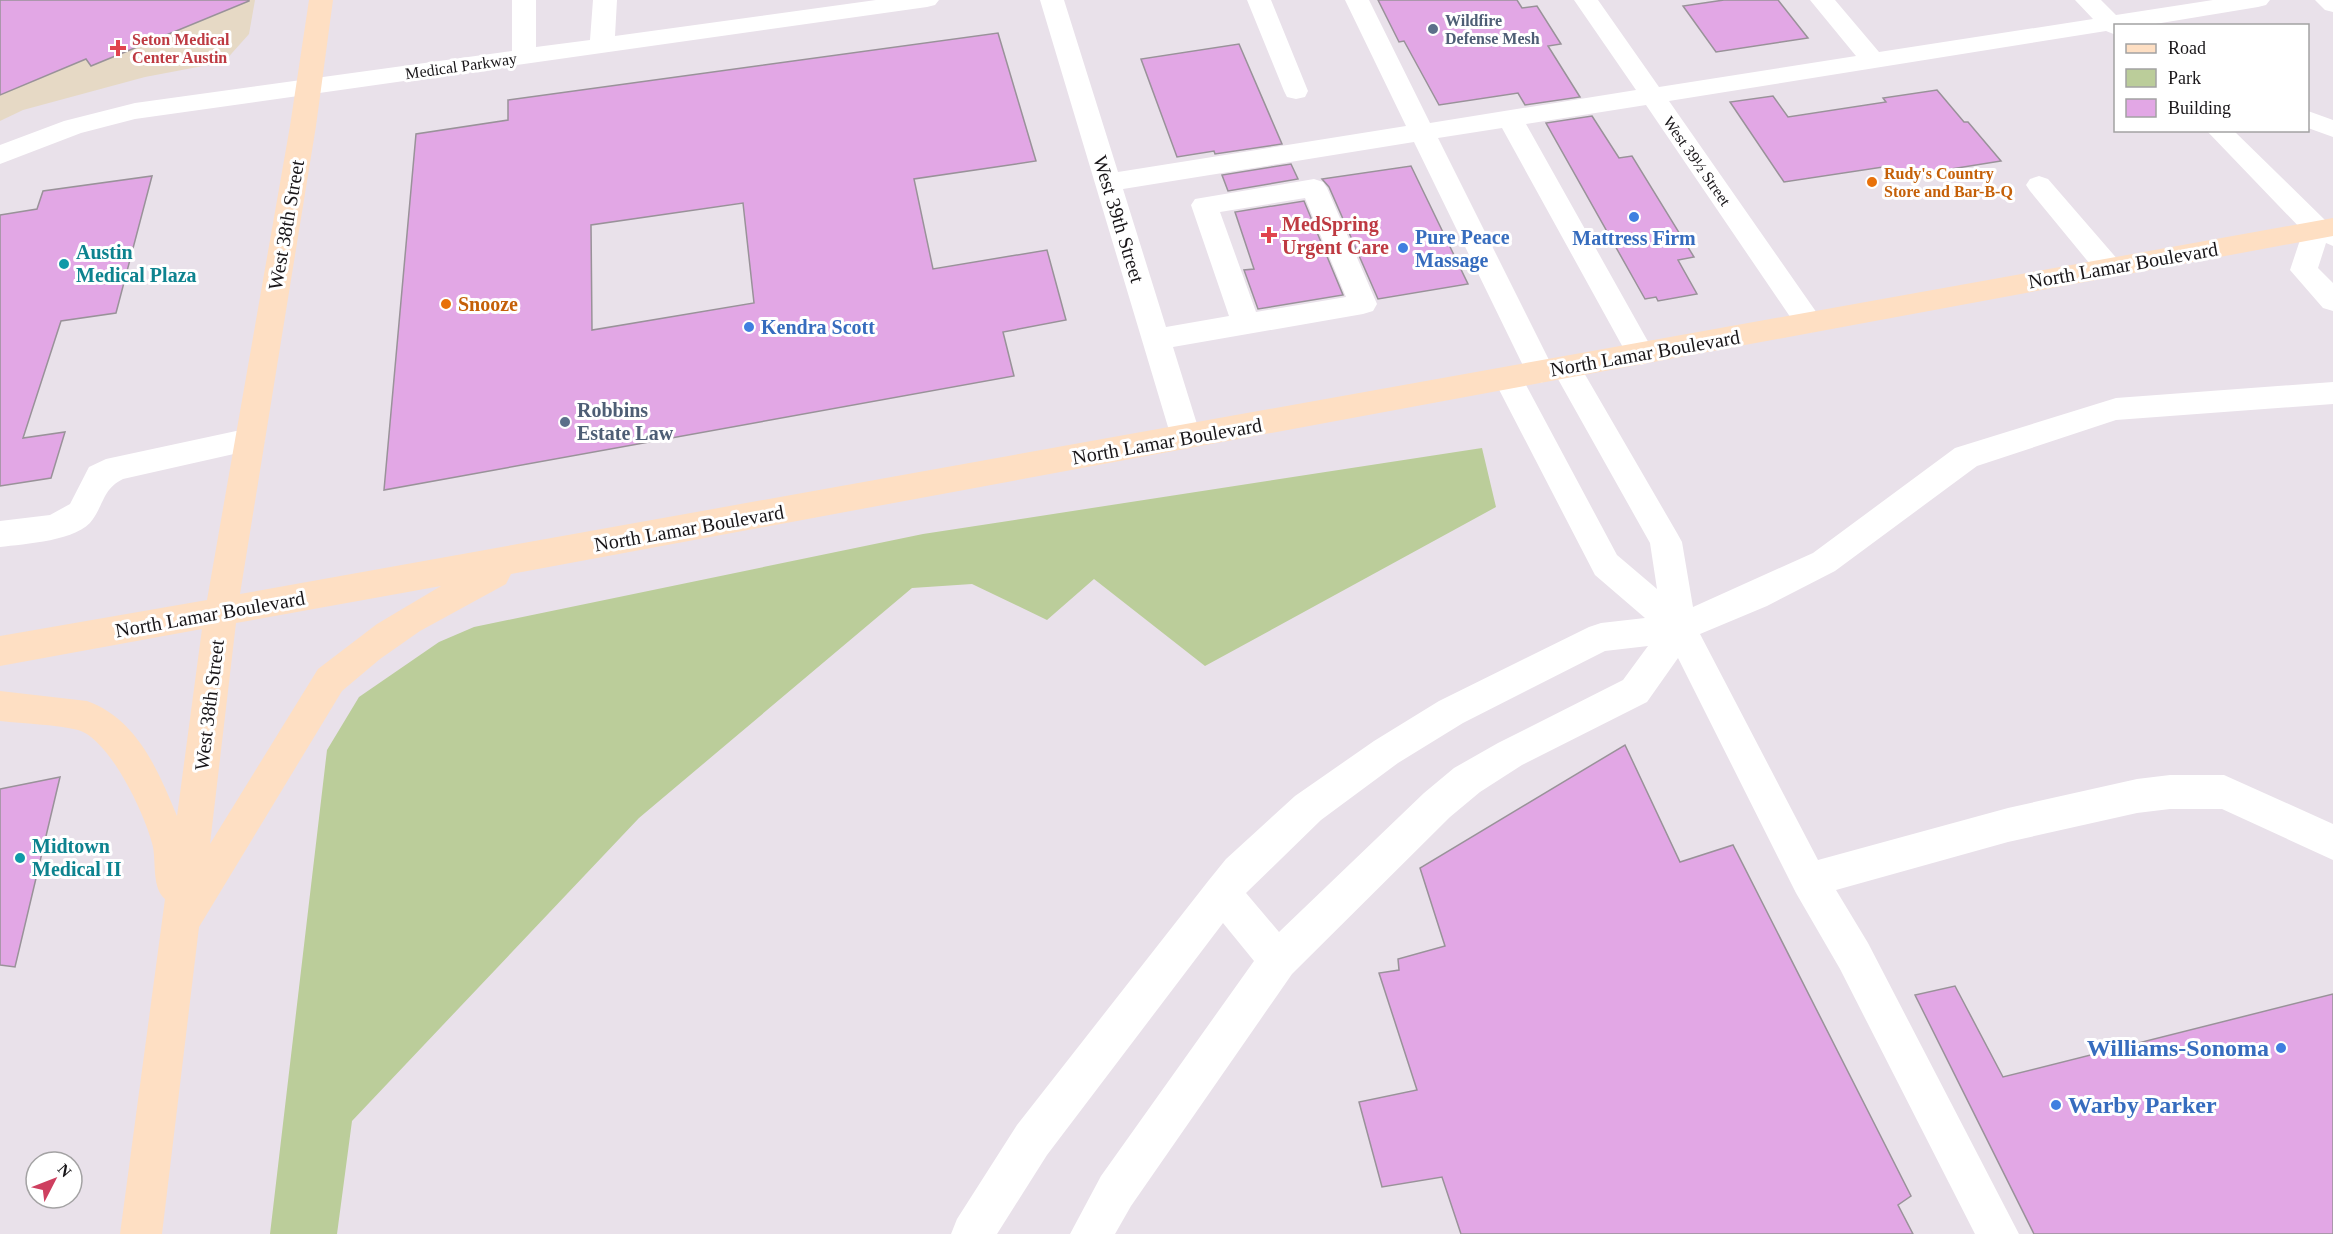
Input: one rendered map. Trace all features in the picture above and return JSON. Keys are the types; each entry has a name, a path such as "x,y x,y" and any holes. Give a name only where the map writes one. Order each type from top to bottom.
{"main road":[{"name":"West 38th Street","path":"141,1234 221,613 309,87 321,0"},
{"name":"North Lamar Boulevard","path":"0,651 221,613 2109,268 2328,231"},
{"path":"180,926 330,681 360,653 395,628 443,600 529,557"},
{"path":"0,706 87,716 117,738 142,775 171,846 180,926"}],"street":[{"path":"524,0 524,57"},
{"path":"602,46 605,0"},
{"name":"Medical Parkway","path":"0,154 73,127 135,111 927,0"},
{"name":"West 39th Street","path":"1052,0 1186,437"},
{"path":"1259,0 1296,91"},
{"path":"1358,0 1424,132 1553,370 1666,542 1680,628 1809,880 1854,956 1998,1234"},
{"name":"West 39½ Street","path":"1586,0 1809,323"},
{"path":"1822,0 1873,61"},
{"path":"2087,0 2113,26"},
{"path":"2136,24 2203,18 2258,0"},
{"path":"2327,0 2333,5"},
{"path":"1108,182 1873,61 2113,26"},
{"path":"1510,119 1641,354"},
{"path":"2309,120 2333,129"},
{"path":"2220,132 2328,231 2304,270 2333,301"},
{"path":"2039,185 2109,268"},
{"path":"1156,339 1246,324 1363,304 1314,188 1204,205 1246,324"},
{"path":"1508,378 1606,565 1680,628"},
{"path":"972,1234 1032,1140 1239,872 1308,808 1386,752 1450,712 1601,637 1680,628 1755,596 1824,562 1966,457 2116,409 2333,393"},
{"path":"0,534 55,527 81,513 100,476 117,468 250,440"},
{"path":"1091,1234 1116,1191 1278,960 1437,805 1467,780 1510,754 1635,691 1680,628"},
{"path":"1809,880 2008,825 2137,796 2170,792 2224,792 2293,822 2333,843"},
{"path":"1222,893 1278,960"}],"shaded area":[{"name":"Seton Medical Center Austin","path":"0,0 255,0 249,34 224,62 145,77 23,110 0,121"}],"green space":[{"path":"1482,448 1496,507 1205,666 1094,579 1047,620 972,584 912,588 639,818 352,1121 337,1234 270,1234 327,750 359,697 439,642 474,627 923,534"}],"building":[{"path":"0,0 249,1 91,66 86,59 0,95"},
{"path":"1378,0 1517,0 1522,8 1537,6 1561,44 1548,46 1580,97 1525,105 1518,93 1439,105 1404,41 1399,42"},
{"path":"1724,0 1778,0 1808,38 1716,52 1683,6"},
{"path":"998,33 1036,161 914,179 933,269 1047,250 1066,320 1003,332 1014,376 384,490 416,134 508,120 508,100","holes":["743,203 754,303 592,330 591,225"]},
{"path":"1239,44 1282,144 1177,157 1141,59"},
{"path":"1937,90 2001,161 1895,178 1883,167 1784,182 1730,102 1773,96 1788,117 1886,102 1883,98"},
{"name":"Mattress Firm","path":"1592,116 1619,158 1632,156 1694,257 1678,260 1697,294 1658,301 1656,297 1645,299 1546,123"},
{"path":"1291,164 1298,179 1228,191 1222,175"},
{"name":"Pure Peace Massage","path":"1411,166 1468,284 1378,299 1329,187 1322,179"},
{"name":"Austin Medical Plaza","path":"152,176 116,313 61,321 23,438 65,432 51,478 0,486 0,215 37,209 43,191"},
{"name":"MedSpring Urgent Care","path":"1304,201 1343,295 1258,309 1244,270 1254,269 1235,212"},
{"path":"1625,745 1680,862 1733,845 1911,1196 1898,1205 1913,1234 1461,1234 1442,1177 1382,1187 1359,1102 1417,1090 1379,973 1399,970 1398,959 1445,946 1420,868"},
{"name":"Midtown Medical II","path":"60,777 15,967 0,965 0,789"},
{"path":"1955,986 2003,1077 2333,994 2333,1234 2034,1234 1915,995"}],"place":[{"name":"Wildfire Defense Mesh","path":"1433,29"},
{"name":"Seton Medical Center Austin","path":"118,48"},
{"name":"Rudy's Country Store and Bar-B-Q","path":"1872,182"},
{"name":"Mattress Firm","path":"1634,217"},
{"name":"MedSpring Urgent Care","path":"1269,235"},
{"name":"Pure Peace Massage","path":"1403,248"},
{"name":"Austin Medical Plaza","path":"64,264"},
{"name":"Snooze","path":"446,304"},
{"name":"Kendra Scott","path":"749,327"},
{"name":"Robbins Estate Law","path":"565,422"},
{"name":"Midtown Medical II","path":"20,858"},
{"name":"Williams-Sonoma","path":"2281,1048"},
{"name":"Warby Parker","path":"2056,1105"}]}
